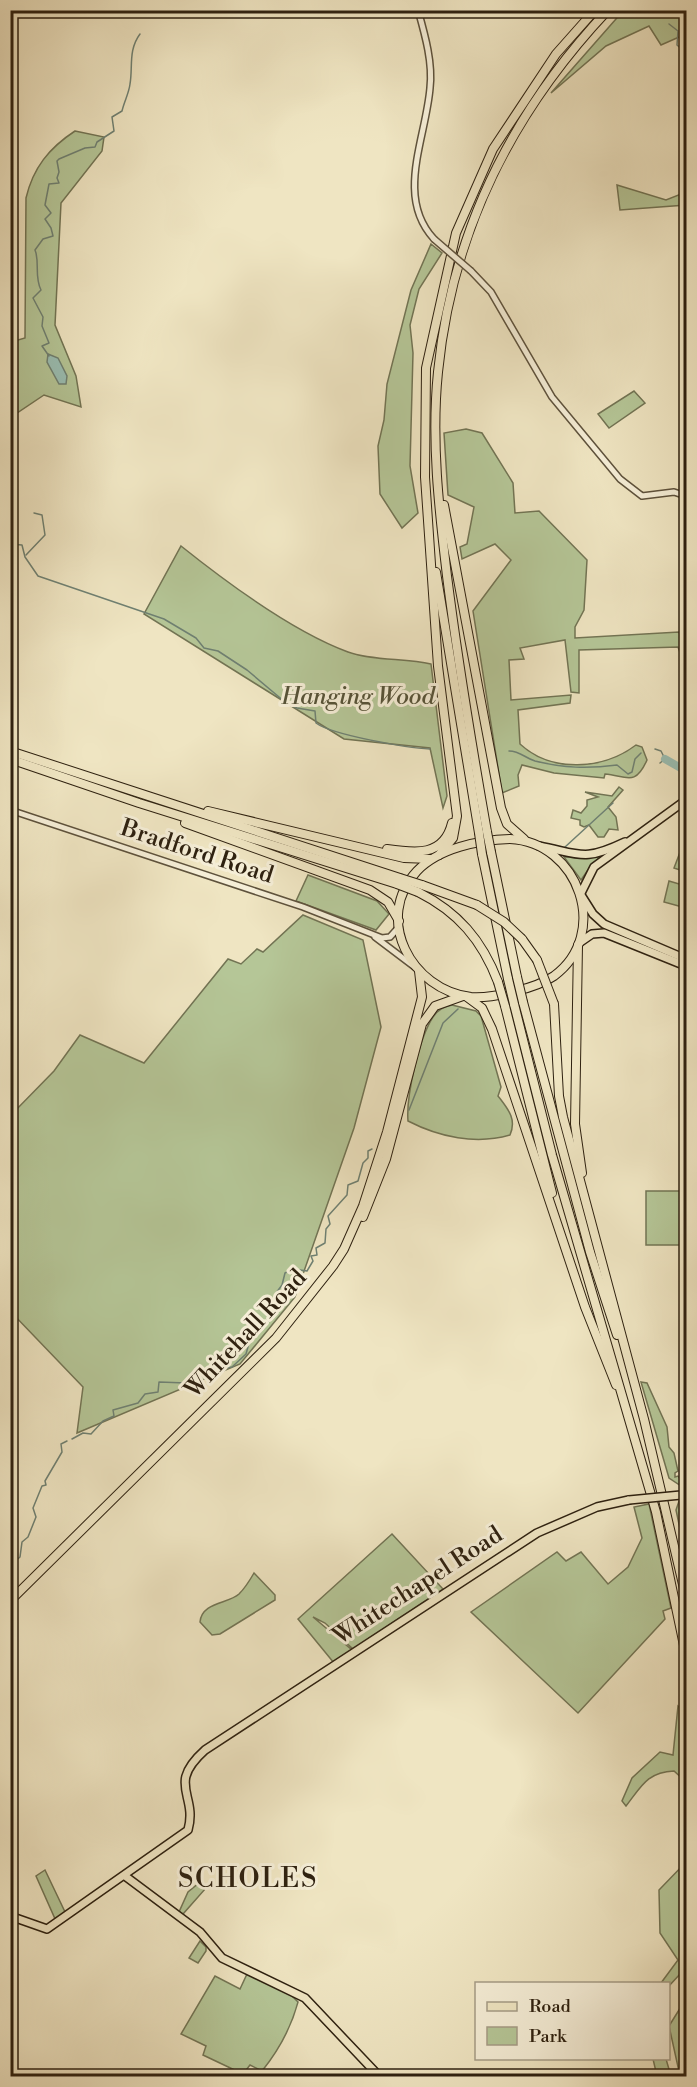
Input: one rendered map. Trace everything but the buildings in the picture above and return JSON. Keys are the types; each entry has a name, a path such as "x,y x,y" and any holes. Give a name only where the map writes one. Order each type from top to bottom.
{"highway":[{"path":"595,10 556,54 493,148 456,233 426,368 423,440 427,508 438,666 453,784 456,828 453,838 437,856 418,870 407,885 401,900 400,924 404,949 418,970 437,986 465,996 482,1008 492,1029 562,1232 585,1307 634,1434"},
{"path":"608,10 556,69 528,109 489,181 468,233 456,270 441,342 437,386 437,458 441,523 449,590 483,832 482,854 508,979 552,1155 656,1512 687,1655"},
{"path":"437,458 501,808 510,828 564,864 581,894 583,923 578,943 575,1124 577,1148 594,1231"},
{"path":"427,508 483,832 491,852 517,977 590,1252 644,1419"},
{"path":"10,751 187,808 420,889 477,905 504,922 522,939 537,960 554,1004 559,1096 644,1419 687,1597"},
{"path":"10,759 139,803 398,881"},
{"path":"350,844 409,853 425,853 434,850 451,828 453,784"},
{"path":"139,803 181,822 370,890 388,902 400,924"},
{"path":"187,808 226,814 409,859 437,856 501,839 528,841"},
{"path":"420,889 468,928 488,957 505,1006 562,1232"},
{"path":"344,1249 360,1223 380,1180 426,1017 439,1004 465,996 493,996 537,985 564,967 578,943"},
{"name":"Whitehall Road","path":"10,1601 276,1338 308,1300 344,1249 374,1176 413,1034 422,997 418,970"}],"main road":[{"path":"687,800 594,867 581,894 593,914 604,924 687,959"},
{"path":"536,845 574,855 589,856 640,835"},
{"path":"578,943 592,934 604,933 687,966"},
{"name":"Whitechapel Road","path":"125,1876 188,1830 190,1814 183,1785 197,1757 537,1533 597,1507 629,1500 684,1494"},
{"path":"10,1916 47,1929 125,1876 200,1932 222,1958 305,1998 379,2076"}],"street":[{"path":"418,10 430,70 430,88 413,197 423,226 491,292 552,397 620,479 642,496 674,492 687,496"},
{"name":"Bradford Road","path":"10,810 303,906 387,938 400,924"},
{"name":"Bradford Road","path":"370,933 418,970"}],"green space":[{"path":"623,11 686,11 686,34 661,45 649,26 606,46 551,93"},
{"path":"75,131 104,137 102,151 61,203 55,325 76,376 81,407 44,395 11,417 11,342 25,338 26,198 33,177 43,160 57,144"},
{"path":"617,185 666,200 686,192 686,205 620,210"},
{"path":"431,244 442,253 419,289 410,325 413,353 410,466 418,513 402,528 380,494 378,446 384,420 387,384 411,290"},
{"path":"634,391 645,403 609,428 598,414"},
{"path":"466,429 482,433 513,483 515,513 539,511 587,560 584,610 575,627 575,638 679,632 686,651 686,669 678,647 579,650 579,693 571,692 565,640 520,648 524,659 509,660 511,700 571,695 570,703 518,710 520,744 547,760 577,765 608,759 636,745 642,747 647,760 634,777 625,778 605,774 604,778 554,773 522,765 518,775 519,786 502,793 473,611 511,560 495,544 462,559 460,547 467,544 474,507 448,495 444,433"},
{"name":"Hanging Wood","path":"181,546 261,605 327,643 358,655 431,664 447,796 443,808 430,748 344,739 144,614"},
{"path":"619,787 623,790 608,807 616,817 618,830 609,829 604,837 598,837 589,825 584,827 580,825 580,820 571,818 573,810 581,813 587,806 587,800 598,797 585,792 612,796"},
{"path":"682,847 686,849 686,872 674,868"},
{"path":"564,857 600,857 581,880"},
{"path":"308,875 377,901 389,914 376,930 296,901"},
{"path":"669,881 686,886 686,908 664,902"},
{"path":"303,915 363,940 381,1027 354,1128 295,1297 240,1364 77,1433 83,1387 11,1312 11,1115 54,1071 80,1035 144,1063 228,959 241,964 257,949 263,952"},
{"path":"452,1005 476,1011 481,1016 501,1087 498,1096 512,1119 510,1135 484,1139 458,1138 420,1127 408,1121 411,1083 423,1039 435,1014"},
{"path":"646,1191 682,1191 682,1245 646,1245"},
{"path":"641,1382 647,1383 667,1427 669,1447 674,1453 678,1471 675,1477 678,1476 683,1482 686,1478 686,1484 681,1486 669,1478"},
{"path":"686,1499 686,1557 676,1510 679,1501"},
{"path":"649,1504 671,1608 663,1611 665,1619 578,1713 471,1612 557,1552 566,1561 581,1552 608,1584 628,1567 642,1538 634,1507"},
{"path":"392,1534 443,1589 353,1649 325,1623 313,1617 352,1650 334,1663 298,1619"},
{"path":"254,1573 275,1595 275,1600 220,1634 212,1635 200,1622 202,1615 210,1607 239,1594"},
{"path":"678,1706 684,1711 686,1799 685,1781 674,1771 665,1772 657,1774 646,1782 626,1806 622,1801 632,1778 660,1752 673,1755"},
{"path":"686,1862 686,2076 680,2076 670,2031 670,2024 684,2002 681,1973 670,1985 670,1982 662,1982 678,1960 660,1933 659,1890"},
{"path":"45,1870 66,1914 56,1921 36,1876"},
{"path":"199,1883 206,1888 183,1914 179,1912 188,1892"},
{"path":"200,1941 206,1947 206,1951 198,1963 189,1958"},
{"path":"247,1974 289,1993 298,2002 288,2030 262,2071 250,2065 243,2074 203,2055 206,2046 181,2034 215,1976 240,1989"},
{"path":"653,2060 666,2060 671,2076 657,2076"}],"water":[{"path":"48,354 58,358 67,376 66,384 59,384 47,362"}],"waterway":[{"path":"669,24 678,31 677,45 686,53"},
{"path":"49,356 42,346 49,343 42,326 43,317 33,298 41,290 35,250 43,239 53,236 45,219 51,213 45,205 49,184 59,183 57,178 59,159 85,148 95,147 97,142 114,131 112,117 122,111 131,78 134,46 140,34"},
{"path":"26,555 45,535 42,515 34,513"},
{"path":"10,544 22,545 25,557 38,576 164,619 196,638 204,648 218,651 247,670 285,702 297,708 315,711 316,723 325,728 371,740 430,749"},
{"path":"655,749 661,751 665,759 660,763"},
{"path":"509,751 535,761 556,765 586,767 617,765 628,774 632,772 635,759 641,753"},
{"path":"665,759 686,771"},
{"path":"565,847 613,803"},
{"path":"409,1110 443,1023 458,1009"},
{"path":"72,1439 83,1433 91,1434 103,1421 114,1416 113,1410 138,1403 145,1394 158,1392 159,1382 186,1383 191,1378 201,1377 221,1368 232,1367 246,1354 249,1343 271,1318 276,1293 282,1285 285,1273 293,1269 307,1271 313,1261 311,1256 317,1255 316,1248 325,1243 326,1229 330,1224 328,1216 347,1195 348,1185 358,1181 363,1163 368,1158 368,1151 372,1149"},
{"path":"10,1566 20,1557 22,1542 28,1537 36,1517 33,1508 42,1486 46,1485 45,1481 62,1452 61,1444 67,1441"}],"district":[{"name":"SCHOLES","path":"248,1879"}]}
